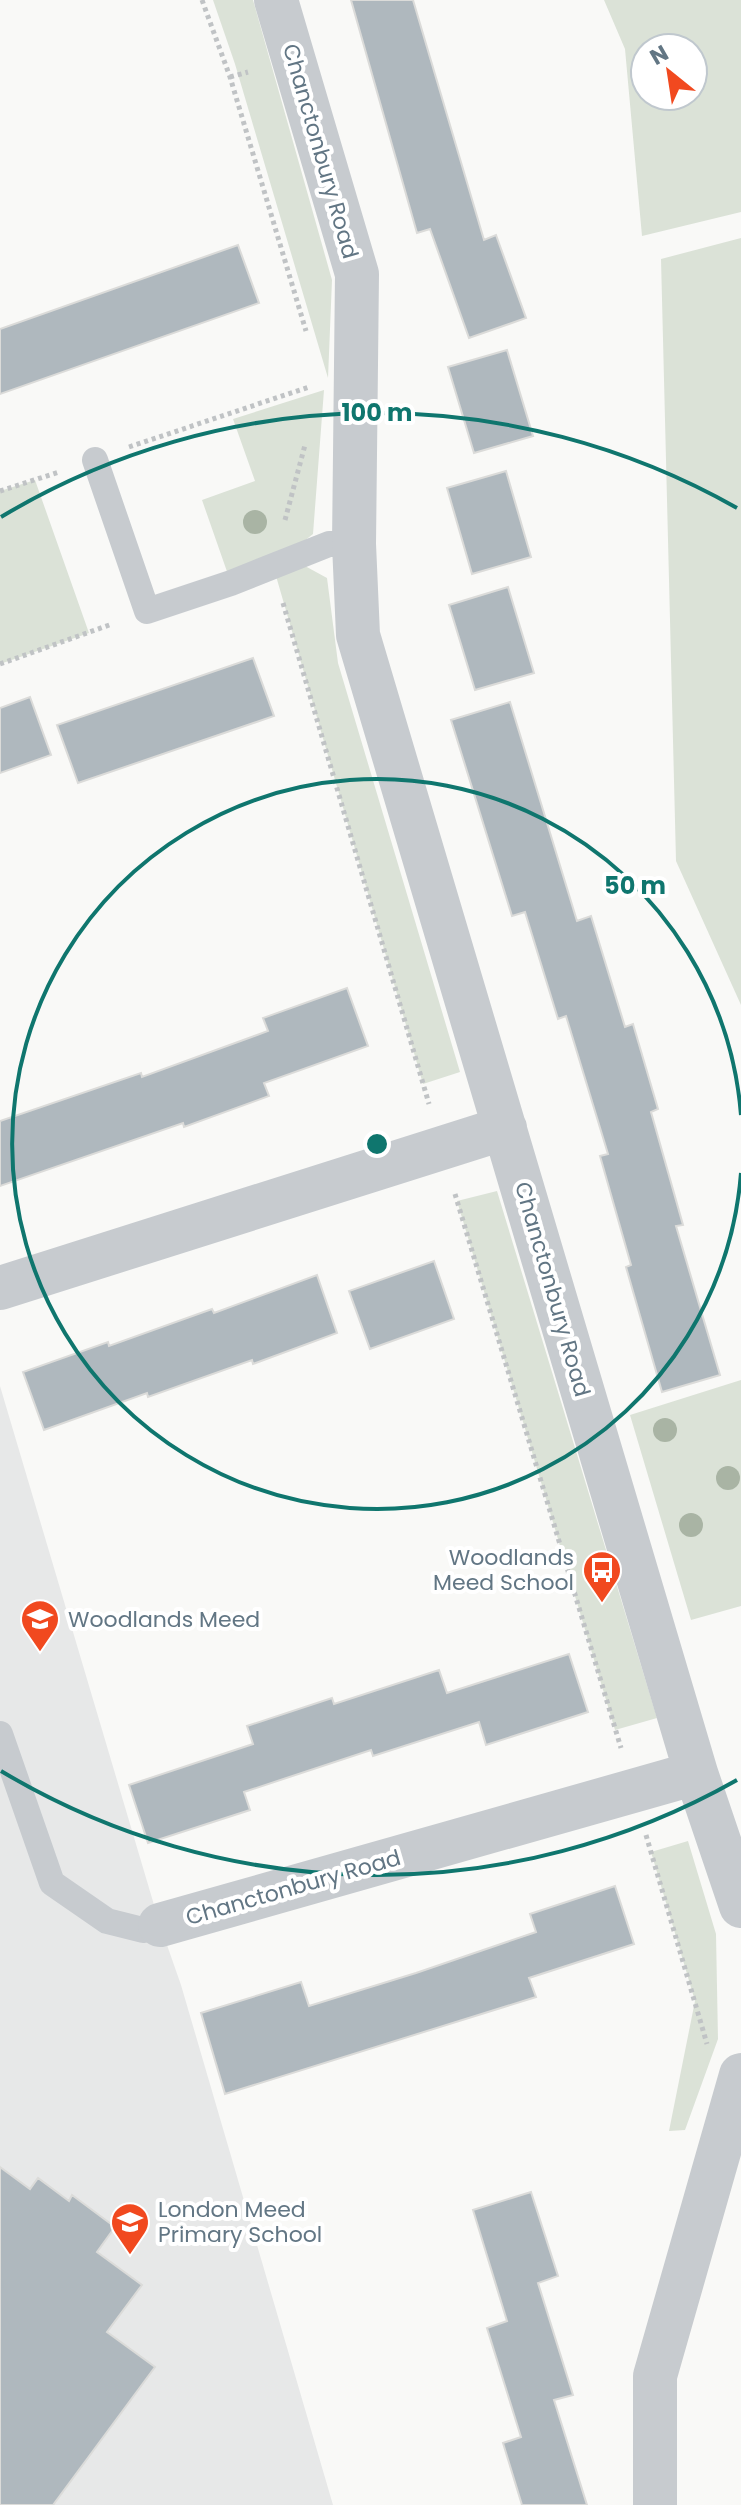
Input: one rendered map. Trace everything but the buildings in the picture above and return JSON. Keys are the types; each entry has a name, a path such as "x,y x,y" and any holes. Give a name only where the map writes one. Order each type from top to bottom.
{"street":[{"name":"Chanctonbury Road","path":"276,0 357,274 354,544 358,635 696,1773 741,1906"},
{"path":"0,1288 505,1128"},
{"name":"Chanctonbury Road","path":"160,1925 696,1773"},
{"path":"655,2505 655,2376 741,2075"}],"lane":[{"path":"95,460 147,611 231,583 329,544 354,544"},
{"name":"Chanctonbury Road","path":"0,1734 52,1883 107,1921 143,1930 160,1925"}],"path":[{"path":"0,491 230,411 322,383"},
{"path":"0,664 147,611"}],"shaded area":[{"path":"213,0 253,0 332,280 328,378 235,64"},
{"path":"604,0 741,0 741,212 642,236 631,112 709,112 709,32 629,32 629,93 625,49"},
{"path":"741,238 741,1005 676,861 661,259"},
{"path":"324,390 313,534 273,566 231,583 202,500 255,481 233,419"},
{"path":"35,480 89,633 0,664 0,491"},
{"path":"305,566 327,578 338,663 460,1072 423,1084 276,576"},
{"path":"497,1191 657,1718 615,1730 457,1201"},
{"path":"741,1380 741,1606 691,1620 630,1415"},
{"name":"London Meed Primary School","path":"0,1386 160,1925 181,1985 333,2505 0,2505"},
{"path":"688,1841 716,1934 718,2039 685,2130 669,2131 695,2001 651,1852"}],"place":[{"name":"Woodlands Meed School","path":"602,1604"},
{"name":"Woodlands Meed","path":"40,1653"},
{"name":"London Meed Primary School","path":"130,2256"}]}
